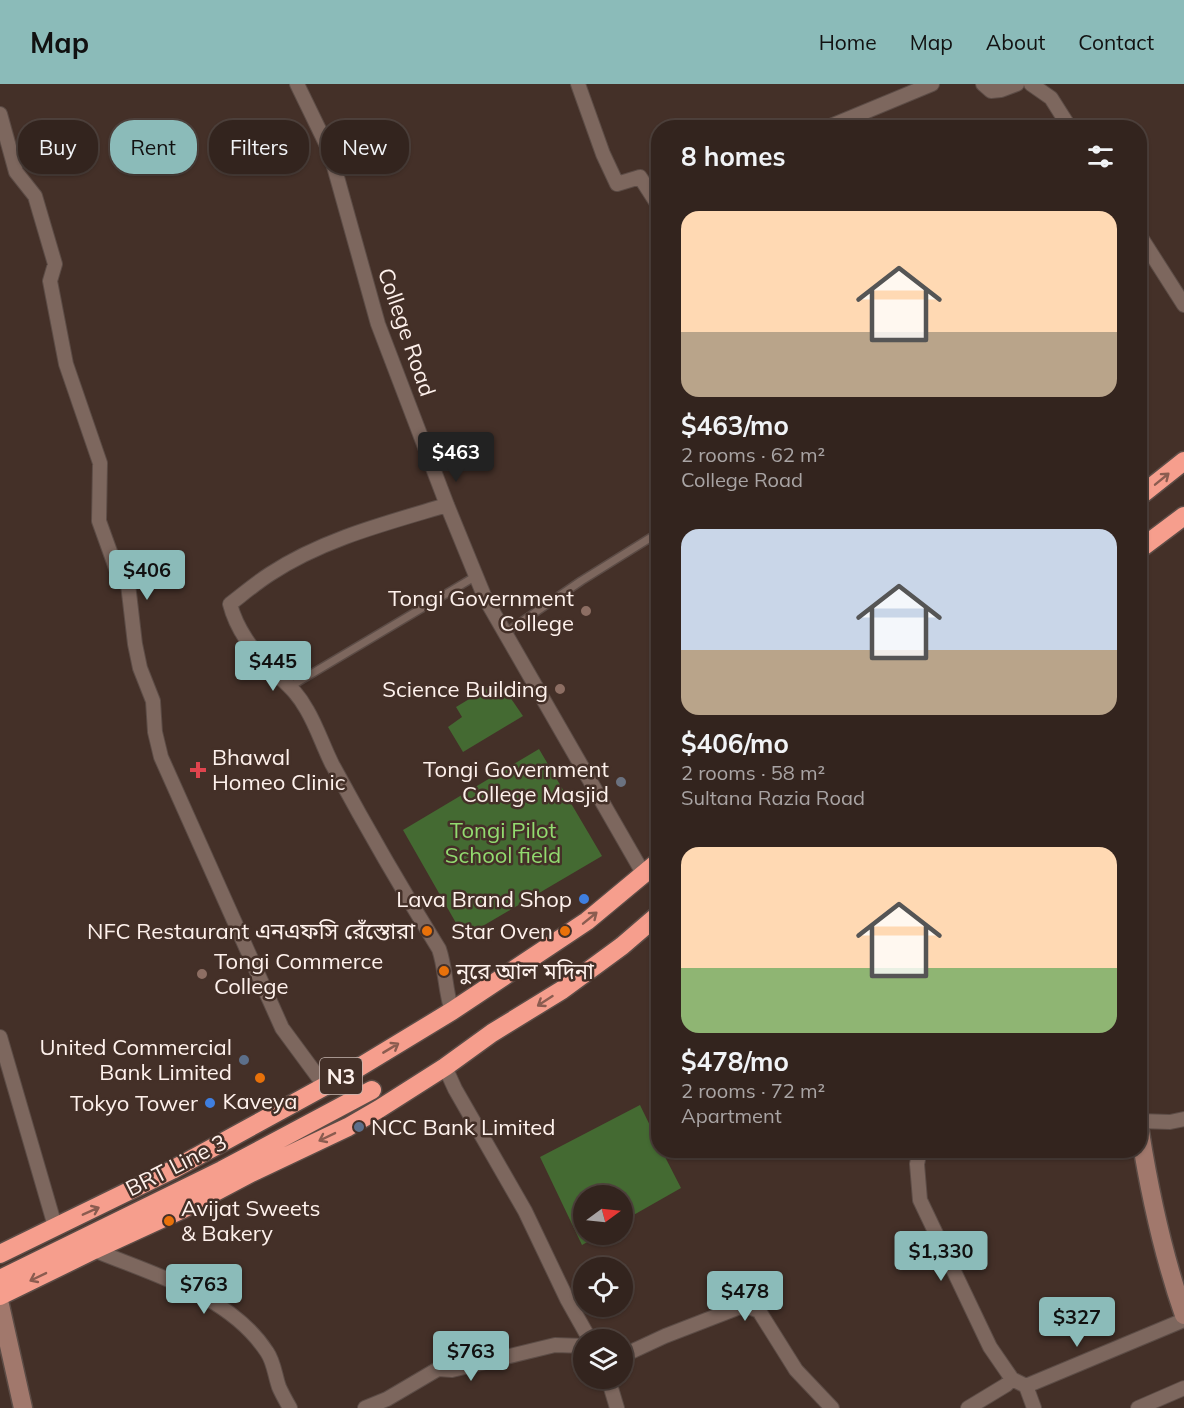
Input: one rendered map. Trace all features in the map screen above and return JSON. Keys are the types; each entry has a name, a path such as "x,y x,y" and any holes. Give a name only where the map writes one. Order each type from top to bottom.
{"highway":[{"path":"1147,490 1184,461"},
{"path":"1147,544 1184,516"},
{"name":"N3","path":"0,1254 172,1170 358,1068 452,1011 587,921 651,867"},
{"name":"N3","path":"0,1296 348,1127 562,990 622,946 651,921"},
{"name":"BRT Line 3","path":"0,1278 222,1170 372,1090"}],"street":[{"name":"College Road","path":"297,84 330,152 378,324 485,598 643,873"},
{"path":"578,84 603,154 617,184 640,177 651,194"},
{"path":"845,120 932,84"},
{"path":"983,84 991,92 1017,84"},
{"path":"1031,84 1051,98 1065,120"},
{"path":"0,114 16,172 35,196 55,264 50,281 66,364 100,463 99,521 117,571 128,584 135,644 140,668 153,701 155,732 161,757 282,1028 324,1085"},
{"path":"1147,247 1184,305"},
{"path":"447,505 382,524 322,546 271,573 230,604 233,617 256,653 291,686 307,710 330,761 391,872 439,949 452,1011"},
{"path":"0,1037 56,1226"},
{"path":"445,1066 455,1089 525,1211 584,1329"},
{"path":"1147,1120 1170,1122 1184,1119"},
{"path":"918,1158 920,1200 990,1347 1012,1379 1026,1386 1034,1408"},
{"path":"1144,1158 1155,1220 1168,1269 1184,1315"},
{"path":"94,1250 200,1295 224,1308 240,1321 268,1354 290,1408"},
{"path":"0,1305 23,1408"},
{"path":"633,1351 665,1336 746,1306 759,1311 796,1370 832,1408"},
{"path":"1026,1386 1184,1320"},
{"path":"365,1408 391,1404 438,1369 452,1370 555,1345 573,1346"},
{"path":"968,1408 1012,1379"},
{"path":"1138,1408 1184,1388"},
{"path":"611,1389 617,1408"}],"lane":[{"path":"505,633 581,581 651,537"},
{"path":"291,686 476,576"}],"green space":[{"path":"499,681 523,716 463,752 448,727 462,717 456,707"},
{"name":"Tongi Pilot School field","path":"539,749 602,856 464,937 403,830"},
{"path":"640,1105 651,1128 651,1158 666,1158 681,1188 633,1215 633,1185 573,1185 573,1226 540,1157"}],"place":[{"name":"Tongi Government College","path":"586,611"},
{"name":"Science Building","path":"560,689"},
{"name":"Bhawal Homeo Clinic","path":"198,770"},
{"name":"Tongi Government College Masjid","path":"621,782"},
{"name":"Lava Brand Shop","path":"584,899"},
{"name":"NFC Restaurant এনএফসি রেঁস্তোরা","path":"427,931"},
{"name":"Star Oven","path":"565,931"},
{"name":"নুরে আল মদিনা","path":"444,971"},
{"name":"Tongi Commerce College","path":"202,974"},
{"name":"United Commercial Bank Limited","path":"244,1060"},
{"name":"Kaveya","path":"260,1078"},
{"name":"Tokyo Tower","path":"210,1103"},
{"name":"NCC Bank Limited","path":"359,1127"},
{"name":"Avijat Sweets & Bakery","path":"169,1221"}]}
